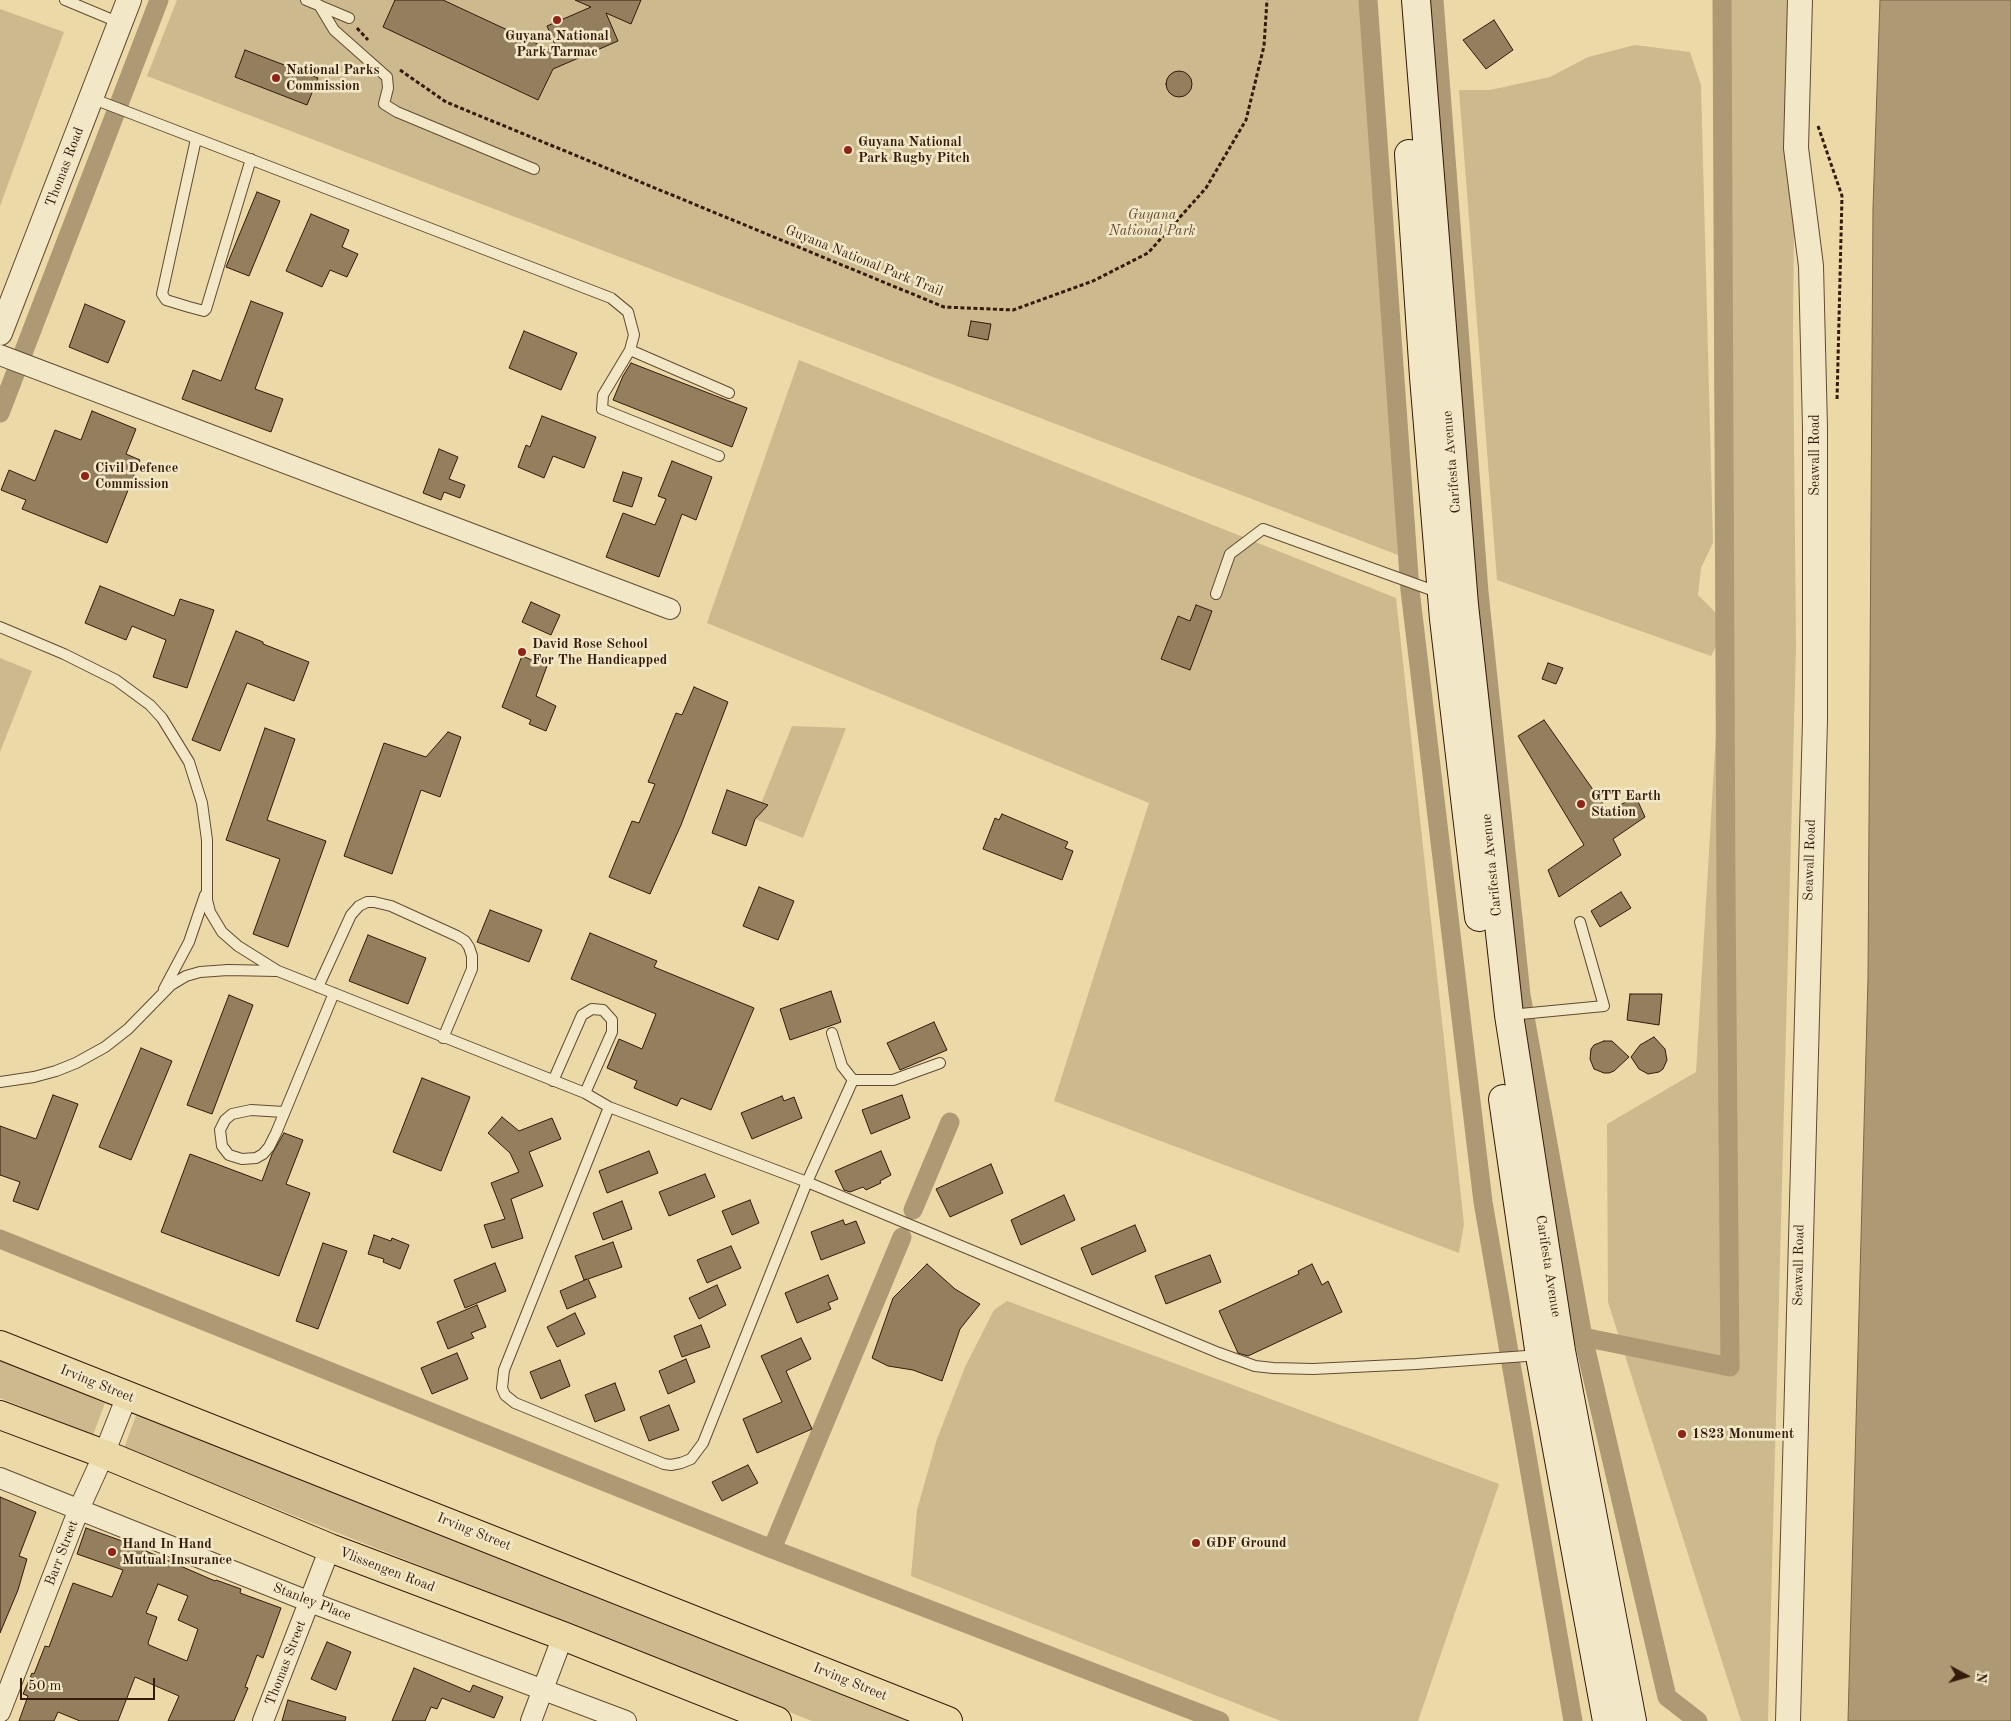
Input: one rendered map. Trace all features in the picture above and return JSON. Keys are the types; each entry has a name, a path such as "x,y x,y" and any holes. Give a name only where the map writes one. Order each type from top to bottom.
{"main road":[{"name":"Carifesta Avenue","path":"1398,0 1424,377 1444,595 1491,1017 1539,1355 1607,1721"},
{"name":"Carifesta Avenue","path":"1416,0 1444,595 1509,1016 1539,1355 1632,1721"},
{"name":"Irving Street","path":"0,1345 948,1721"},
{"name":"Vlissengen Road","path":"0,1415 104,1454 330,1548 563,1636 777,1721"}],"street":[{"name":"Thomas Road","path":"2,324 99,101 120,23 129,0"},
{"name":"Seawall Road","path":"1788,1721 1815,720 1815,428 1811,266 1796,148 1800,0"},
{"path":"4,356 670,609"},
{"name":"Barr Street","path":"0,1712 127,1396"},
{"name":"Stanley Place","path":"0,1478 310,1602 626,1721"},
{"name":"Thomas Street","path":"263,1721 330,1548"},
{"path":"531,1721 563,1636"}],"lane":[{"path":"65,0 120,23"},
{"path":"306,0 348,18"},
{"path":"319,5 334,30 387,77 388,88 384,104 397,112 534,169"},
{"path":"99,101 611,298 628,312 634,335 630,350 603,395 602,409 719,456"},
{"path":"196,139 162,294 166,300 204,311 206,309 251,159"},
{"path":"630,350 729,393"},
{"path":"1216,594 1230,554 1263,530 1444,595"},
{"path":"0,627 64,654 116,680 145,701 162,718 179,744 198,786 206,824 206,879 207,900 210,912 222,932 238,946 278,971 584,1093 609,1107 807,1182 1219,1353 1255,1366 1313,1369 1539,1355"},
{"path":"156,999 169,981 189,942 202,906 206,879"},
{"path":"318,987 352,916 359,906 367,902 391,906 458,936 469,947 472,956 472,969 443,1038"},
{"path":"1509,1016 1604,1006 1580,922"},
{"path":"0,1082 34,1077 76,1063 105,1046 128,1029 156,999 186,976 200,972 228,970 278,971"},
{"path":"284,1112 251,1110 232,1114 224,1120 220,1130 222,1146 235,1158 249,1159 263,1154 269,1147 284,1112 334,994"},
{"path":"553,1081 582,1015 592,1009 603,1010 612,1020 612,1032 584,1093"},
{"path":"832,1033 842,1066 853,1080"},
{"path":"853,1080 893,1080 940,1064"},
{"path":"609,1107 504,1370 502,1388 505,1395 515,1403 664,1464 681,1464 691,1459 703,1443 807,1182 853,1080"}],"path":[{"name":"Guyana National Park Trail","path":"395,67 446,102 944,306 1013,310 1093,281 1148,253 1206,188 1246,120 1264,46 1267,0"},
{"path":"348,18 375,47"}],"green space":[{"name":"Guyana National Park","path":"177,0 1363,0 1398,555 147,76"},
{"path":"1717,0 1796,0 1793,334 1796,646 1768,1721 1741,1721 1608,1302 1607,1124 1696,1072 1718,699 1718,643 1711,656 1497,580 1459,90 1490,90 1550,77 1588,57 1635,45 1690,52 1701,85 1713,543 1701,568 1698,595 1717,614"},
{"path":"0,9 64,32 0,206"},
{"path":"799,360 1396,598 1464,1224 1459,1253 1054,1101 1149,803 707,623"},
{"path":"0,658 32,671 0,752"},
{"path":"792,726 846,728 803,838 755,819"},
{"name":"GDF Ground","path":"1007,1301 1499,1484 1418,1721 1281,1721 911,1576 917,1510 937,1439 965,1367 994,1310"},
{"path":"0,1360 105,1403 93,1435 0,1398"},
{"path":"137,1413 917,1721 812,1721 124,1448"}],"shaded area":[{"path":"1880,0 2011,0 2011,1721 1848,1721 1868,978 1873,208"}],"building":[{"path":"395,0 443,0 559,54 547,26 591,7 575,0 641,0 631,24 606,13 618,41 553,69 538,100 383,27"},
{"path":"1494,20 1513,50 1486,69 1463,40"},
{"name":"National Parks Commission","path":"245,50 318,78 307,105 235,77"},
{"path":"1179,71 1188,75 1192,84 1188,93 1179,97 1170,93 1166,84 1170,75"},
{"path":"257,192 280,201 249,276 226,267"},
{"path":"311,214 349,230 342,247 358,254 347,277 330,270 322,287 286,271"},
{"path":"251,301 283,313 255,389 283,399 271,432 182,399 193,370 221,381"},
{"path":"85,304 125,321 108,363 69,347"},
{"path":"971,321 991,324 988,340 968,336"},
{"path":"524,331 577,353 561,390 509,368"},
{"path":"631,363 747,408 732,447 613,400 623,376"},
{"name":"Civil Defence Commission","path":"92,411 136,429 126,454 140,460 107,543 22,509 26,500 1,490 9,470 35,481 55,430 81,440"},
{"path":"542,416 596,437 584,468 553,456 544,478 518,467 526,445 530,447"},
{"path":"439,449 458,457 449,479 465,485 460,498 444,492 441,500 423,493"},
{"path":"672,461 712,477 696,520 682,514 659,577 606,557 623,513 655,525 666,499 658,496"},
{"path":"623,472 642,478 632,507 613,501"},
{"path":"100,586 174,616 180,599 214,610 187,688 153,677 166,640 132,626 126,640 85,623"},
{"path":"531,602 560,615 551,635 522,622"},
{"path":"1196,605 1212,611 1190,670 1161,659 1178,616 1190,621"},
{"path":"236,631 309,662 294,701 247,683 220,751 192,740"},
{"path":"522,656 547,666 536,696 556,706 546,731 529,724 531,720 502,707"},
{"path":"1548,663 1563,668 1556,684 1542,679"},
{"path":"694,687 728,702 681,825 650,894 609,877 632,821 639,823 655,784 648,782 676,713 682,715"},
{"name":"GTT Earth Station","path":"1544,720 1608,811 1636,797 1645,817 1613,839 1621,855 1559,897 1548,870 1584,845 1518,736"},
{"path":"265,728 295,739 267,820 326,841 288,947 253,934 280,859 226,840"},
{"path":"448,732 461,737 440,797 421,790 392,874 344,856 384,743 426,757"},
{"path":"727,790 768,805 755,819 746,846 712,833"},
{"path":"1002,814 1068,842 1065,848 1073,851 1062,880 983,849 995,818 999,820"},
{"path":"759,887 794,901 778,940 743,926"},
{"path":"1621,892 1631,908 1600,927 1591,911"},
{"path":"490,910 542,930 529,962 477,942"},
{"path":"590,933 657,961 654,967 754,1008 711,1110 681,1098 677,1106 634,1088 637,1081 607,1068 619,1039 642,1049 656,1014 571,979"},
{"path":"368,935 426,958 408,1004 349,981"},
{"path":"831,991 841,1022 790,1040 780,1009"},
{"path":"1630,994 1662,994 1659,1025 1627,1020"},
{"path":"229,995 253,1005 212,1114 187,1105"},
{"path":"934,1022 947,1050 900,1070 887,1043"},
{"path":"1654,1037 1665,1049 1667,1060 1663,1069 1659,1072 1648,1074 1639,1069 1631,1057 1640,1045"},
{"path":"1604,1041 1612,1041 1629,1057 1614,1071 1609,1073 1594,1069 1590,1059 1591,1049 1594,1045"},
{"path":"141,1048 172,1061 131,1160 99,1147"},
{"path":"422,1078 470,1097 441,1171 393,1152"},
{"path":"53,1095 78,1104 38,1210 13,1201 20,1182 0,1175 0,1126 36,1139"},
{"path":"902,1095 910,1118 871,1134 862,1110"},
{"path":"782,1096 784,1101 794,1097 802,1118 752,1139 741,1113"},
{"path":"502,1117 519,1131 552,1118 561,1139 529,1152 543,1186 511,1199 523,1238 492,1248 484,1225 505,1219 491,1183 519,1172 510,1153 488,1133"},
{"path":"284,1133 303,1140 286,1184 310,1193 279,1276 161,1232 190,1154 262,1181 272,1154"},
{"path":"649,1151 658,1173 607,1193 599,1171"},
{"path":"881,1151 891,1175 880,1181 881,1183 866,1190 863,1187 850,1192 844,1190 835,1171"},
{"path":"991,1164 1003,1193 950,1217 936,1189"},
{"path":"705,1174 715,1197 669,1216 659,1192"},
{"path":"1064,1195 1075,1220 1021,1245 1011,1220"},
{"path":"750,1200 759,1223 732,1235 722,1211"},
{"path":"622,1201 632,1229 603,1240 593,1213"},
{"path":"843,1220 845,1225 856,1221 865,1243 821,1260 811,1232"},
{"path":"1135,1225 1146,1251 1092,1275 1081,1248"},
{"path":"374,1235 391,1241 392,1238 409,1245 400,1269 383,1262 384,1259 368,1254"},
{"path":"613,1242 622,1267 588,1279 596,1297 567,1309 560,1291 587,1279 584,1280 575,1256"},
{"path":"323,1243 347,1251 318,1329 296,1321"},
{"path":"731,1246 741,1268 707,1283 697,1260"},
{"path":"1210,1255 1221,1282 1166,1304 1155,1276"},
{"path":"495,1263 506,1291 465,1308 454,1280"},
{"path":"927,1264 955,1289 980,1304 960,1329 942,1381 913,1370 888,1366 872,1358 893,1298"},
{"path":"1312,1264 1322,1285 1328,1281 1342,1312 1248,1356 1238,1353 1219,1311 1299,1274 1298,1271"},
{"path":"828,1275 838,1299 828,1303 831,1309 797,1323 785,1293"},
{"path":"717,1285 726,1305 699,1319 689,1298"},
{"path":"477,1305 486,1327 471,1333 474,1338 448,1349 437,1322"},
{"path":"575,1313 585,1334 557,1347 547,1327"},
{"path":"701,1325 710,1347 682,1357 674,1336"},
{"path":"801,1338 811,1359 786,1371 812,1429 757,1453 743,1419 782,1402 761,1356"},
{"path":"457,1353 468,1379 432,1394 421,1368"},
{"path":"686,1359 695,1382 668,1394 659,1371"},
{"path":"560,1360 570,1386 541,1399 530,1372"},
{"path":"615,1383 625,1410 595,1422 585,1395"},
{"path":"669,1405 679,1430 649,1441 640,1417"},
{"path":"748,1465 758,1483 722,1501 712,1482"},
{"path":"0,1497 36,1512 19,1556 27,1559 18,1590 0,1633"},
{"path":"86,1528 147,1550 215,1581 241,1589 240,1593 281,1608 263,1658 257,1655 245,1687 248,1688 234,1721 168,1721 179,1696 135,1677 118,1721 80,1721 58,1712 54,1721 19,1721 28,1696 23,1694 32,1673 34,1674 45,1646 49,1647 73,1583 112,1597 123,1570 77,1554","holes":["158,1584 188,1596 178,1620 198,1629 187,1661 149,1645 148,1643 157,1617 146,1613"]},
{"path":"327,1642 351,1652 336,1690 311,1679"},
{"path":"414,1668 470,1692 473,1685 503,1697 494,1718 442,1698 437,1709 431,1707 425,1721 392,1721"},
{"path":"288,1700 346,1717 345,1721 282,1721"}],"waterway":[{"path":"0,413 159,0"},
{"path":"1368,0 1410,590 1483,1202 1573,1721"},
{"path":"1434,0 1479,592 1521,995 1583,1337 1667,1697 1698,1721"},
{"path":"1583,1337 1730,1367 1722,0"},
{"path":"913,1210 950,1122"},
{"path":"0,1239 772,1549 902,1237"},
{"path":"772,1549 1220,1721"}],"place":[{"name":"Guyana National Park Tarmac","path":"557,20"},
{"name":"National Parks Commission","path":"276,78"},
{"name":"Guyana National Park Rugby Pitch","path":"848,150"},
{"name":"Civil Defence Commission","path":"85,476"},
{"name":"David Rose School For The Handicapped","path":"522,652"},
{"name":"GTT Earth Station","path":"1581,804"},
{"name":"1823 Monument","path":"1682,1434"},
{"name":"GDF Ground","path":"1196,1543"},
{"name":"Hand In Hand Mutual Insurance","path":"112,1552"}]}
